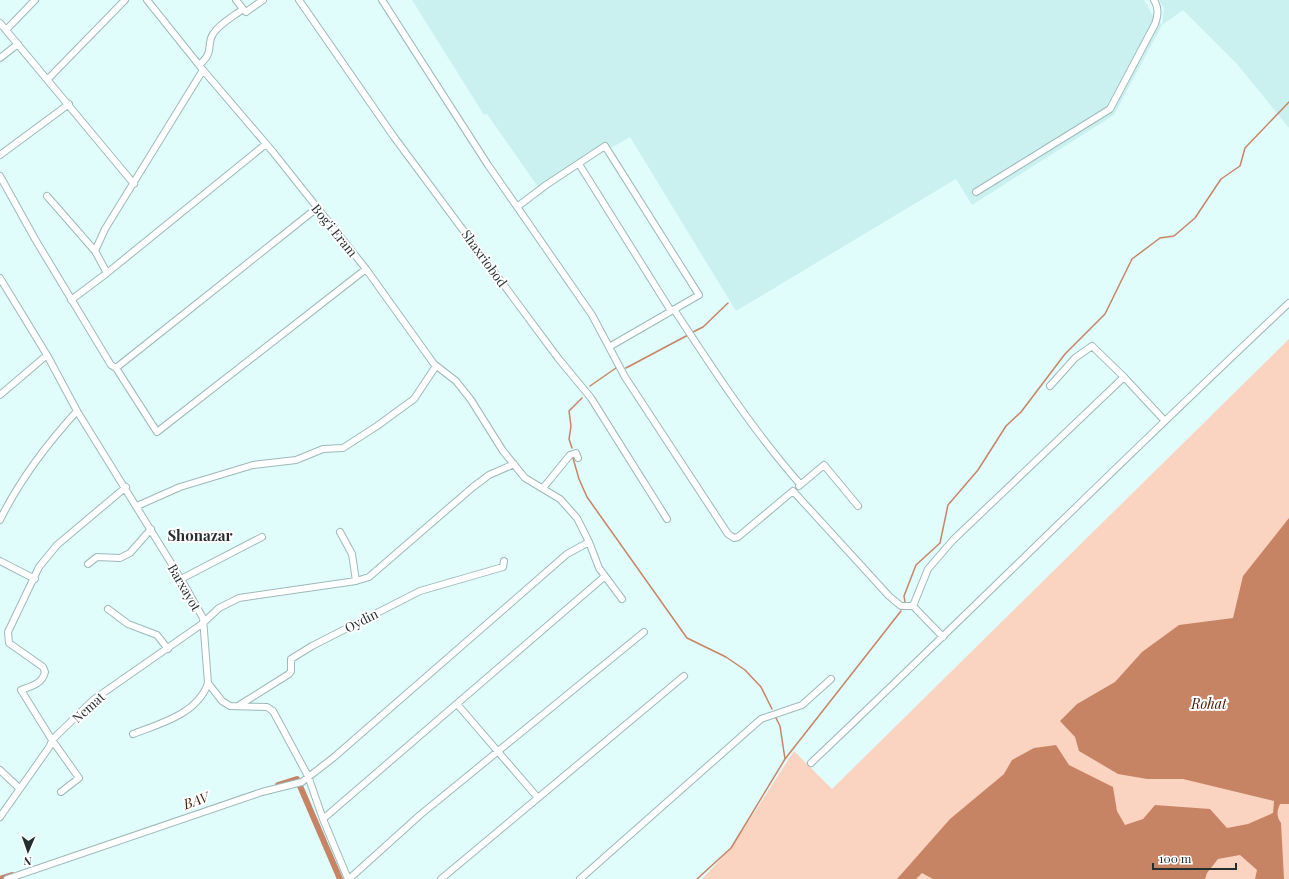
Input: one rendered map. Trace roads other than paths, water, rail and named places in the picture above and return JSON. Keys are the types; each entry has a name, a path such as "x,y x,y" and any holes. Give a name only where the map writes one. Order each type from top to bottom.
{"street":[{"path":"6,30 35,0"},
{"path":"48,79 125,0"},
{"name":"Bog'i Eram","path":"147,0 266,144 366,269 436,366 456,381 472,400 503,451 525,478 560,499 577,518 589,542 599,568 604,577 622,599"},
{"path":"236,0 246,12 263,0"},
{"name":"Shaxriobod","path":"299,0 394,136 558,358 591,398 667,519"},
{"path":"382,0 517,208 592,315 625,377 730,536 734,538 738,537 800,484 824,466 858,506"},
{"path":"976,192 1110,109 1155,24 1158,15 1157,4 1154,0"},
{"path":"95,251 106,229 134,184 209,53 213,34 243,9"},
{"path":"0,23 69,104 134,184"},
{"path":"0,58 18,44"},
{"path":"0,155 69,104"},
{"path":"71,300 107,273 266,144"},
{"path":"517,208 546,185 605,146 700,295 609,348"},
{"path":"579,164 673,311 781,462 800,484"},
{"path":"0,176 71,300 111,365 116,368 157,432 366,269"},
{"path":"47,196 95,251 107,273"},
{"path":"116,368 317,208"},
{"name":"Barxayot","path":"0,278 47,356 77,411 126,487 203,618 202,624 208,684"},
{"path":"812,763 1164,420 1289,303"},
{"path":"1050,386 1075,358 1092,346 1124,377 1164,420"},
{"path":"0,396 47,356"},
{"path":"137,506 180,487 254,465 296,460 323,449 343,448 377,426 414,399 436,366"},
{"path":"913,606 928,569 953,540 1124,377"},
{"path":"0,520 30,468 53,438 77,411"},
{"path":"543,488 570,455 576,453 578,458"},
{"name":"Nemat","path":"0,817 50,746 52,740 93,700 168,649 202,624 219,608 240,598 356,581 369,577 473,487 489,475 514,464"},
{"path":"61,792 79,778 52,740 21,690 40,683 45,672 42,667 9,643 8,632 35,579 39,567 57,545 126,487"},
{"path":"793,491 889,596 901,606 913,606 943,637"},
{"path":"88,564 97,557 120,558 130,553 151,529"},
{"path":"340,532 352,554 356,581"},
{"path":"181,579 262,537"},
{"path":"7,879 262,792 299,783 333,758 567,554 589,542"},
{"path":"0,561 35,579"},
{"name":"Oydin","path":"237,707 289,674 291,671 291,659 312,646 420,591 503,567 504,561"},
{"path":"323,819 604,577"},
{"path":"108,609 128,624 157,635 168,649"},
{"path":"133,734 179,715 200,699 208,684 222,701 237,707 267,707 273,711 308,776 323,819 348,879 420,815 644,632"},
{"path":"441,879 684,676"},
{"path":"580,879 761,719 802,705 831,679"},
{"path":"457,704 500,751 538,798"},
{"path":"0,770 19,788"}],"water":[{"name":"Rohat","path":"1289,518 1289,804 1280,804 1278,809 1278,818 1281,823 1284,879 1255,879 1257,870 1240,855 1218,859 1207,873 1205,879 933,879 922,873 916,879 897,879 950,819 1004,774 1012,760 1034,748 1056,745 1069,765 1113,787 1117,811 1125,825 1143,819 1155,805 1210,809 1227,828 1248,824 1273,813 1274,801 1183,779 1147,779 1118,774 1079,751 1075,737 1060,721 1077,704 1115,682 1142,652 1179,625 1233,618 1243,576"}],"waterway":[{"path":"905,602 904,596 916,565 940,543 948,505 978,470 1006,426 1021,412 1065,354 1105,314 1132,259 1160,238 1174,236 1195,218 1221,179 1240,166 1245,148 1289,102"},
{"path":"691,333 703,327 728,303"},
{"path":"626,368 688,335"},
{"path":"590,386 616,368"},
{"path":"572,448 569,439 571,426 569,411 582,398"},
{"path":"573,458 579,479 587,497 687,638 726,657 745,670 761,687 772,709"},
{"path":"697,879 731,848 785,759 901,611"},
{"path":"776,718 780,726 785,759"},
{"name":"BAV","path":"278,785 297,779 340,879"},
{"name":"BAV","path":"0,879 12,875"}],"district":[{"name":"Shonazar","path":"200,535"}]}
